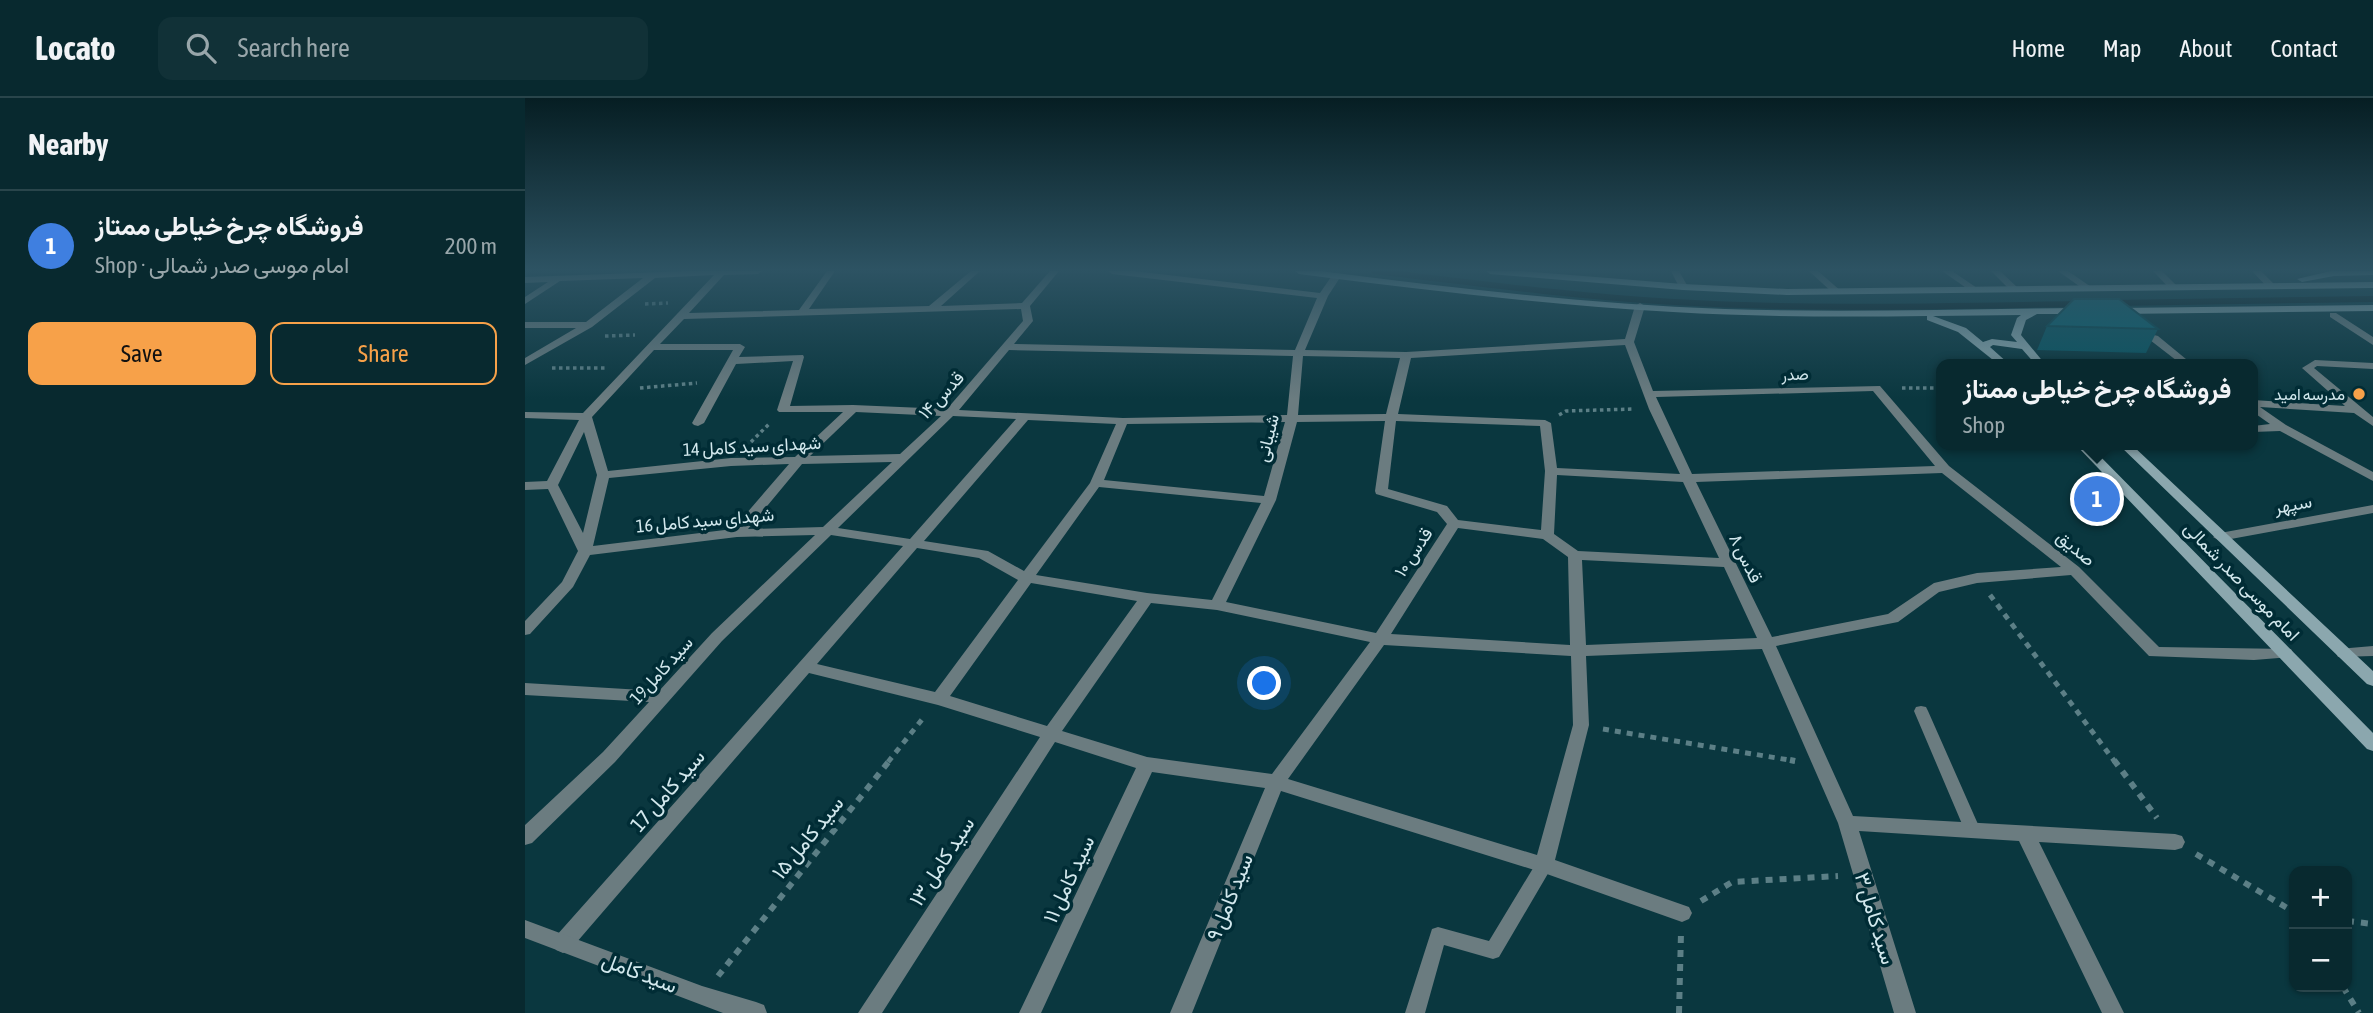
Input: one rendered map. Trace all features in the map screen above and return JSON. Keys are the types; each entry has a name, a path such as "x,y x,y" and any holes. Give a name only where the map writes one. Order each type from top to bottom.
{"main road":[{"path":"1898,314 1927,314"},
{"path":"1915,314 1953,326 1998,359"},
{"path":"2031,314 2022,318 2016,335 2035,359"},
{"path":"2345,314 2373,318"},
{"path":"1982,346 1992,342 2022,345"},
{"name":"امام موسی صدر شمالی","path":"2087,450 2373,744"},
{"name":"امام موسی صدر شمالی","path":"2130,450 2373,680"}],"street":[{"path":"525,362 605,314"},
{"path":"552,485 586,417 682,314"},
{"path":"680,316 737,314"},
{"name":"قدس ۱۴","path":"829,531 949,414 1028,321 1027,314"},
{"name":"شیبانی","path":"1217,605 1269,500 1292,418 1299,354 1316,314"},
{"path":"1007,347 1406,355 1629,342 1638,314"},
{"path":"2336,314 2373,342"},
{"path":"525,325 589,325"},
{"path":"2154,338 2181,359"},
{"name":"قدس ۸","path":"1629,342 1655,409 1726,563 1767,643 1847,823"},
{"path":"650,347 740,347 698,423"},
{"name":"قدس ۱۰","path":"1276,782 1380,639 1454,524 1442,509 1381,491 1391,417 1406,355"},
{"path":"733,361 799,357 783,410 853,408 1023,419 1123,421 1391,417 1545,423 1551,471 1547,535"},
{"path":"2373,366 2315,363 2307,368 2373,423"},
{"name":"صدر","path":"1650,394 1876,388"},
{"name":"صدیق","path":"1876,388 1945,469 2074,570 2155,652 2254,655 2285,653"},
{"path":"2258,405 2357,410"},
{"path":"737,533 800,459 853,408"},
{"path":"2258,409 2282,427 2373,477"},
{"path":"525,415 586,417"},
{"path":"525,630 568,584 585,551 603,475 586,417"},
{"name":"سید کامل 17","path":"563,943 1023,419"},
{"path":"939,699 1096,483 1123,421"},
{"path":"2258,429 2282,427"},
{"name":"شهدای سید کامل 14","path":"603,475 731,462 904,458"},
{"path":"1551,471 1688,478 1945,469"},
{"path":"1096,483 1269,500"},
{"path":"525,486 552,485"},
{"path":"552,485 585,551"},
{"name":"سپهر","path":"2220,537 2373,509"},
{"path":"1454,524 1547,535 1574,555 1726,563"},
{"name":"شهدای سید کامل 16","path":"585,551 737,533 829,531 983,554 1026,578 1147,598 1217,605 1380,639 1576,651 1767,643 1893,618 1934,588 1977,578 2074,570"},
{"name":"سید کامل19","path":"525,837 609,757 717,636 829,531"},
{"path":"1543,864 1581,725 1574,555"},
{"name":"سید کامل ۱۳","path":"869,1013 1051,734 1147,598"},
{"path":"2344,653 2373,651"},
{"path":"807,667 939,699 1147,764 1276,782 1543,864 1682,913"},
{"path":"525,689 663,697"},
{"name":"سید کامل ۱۱","path":"1030,1013 1147,764"},
{"name":"سید کامل ۹","path":"1181,1013 1276,782"},
{"path":"1847,823 2175,842"},
{"name":"سید کامل ۳","path":"1847,823 1905,1013"},
{"path":"2025,834 2113,1013"},
{"name":"سید کامل","path":"528,935 563,943 702,996 756,1013"}],"lane":[{"path":"1921,711 1973,831"},
{"path":"1415,1013 1438,935 1493,951 1543,864"}],"path":[{"path":"569,337 664,334"},
{"path":"552,368 632,368"},
{"path":"610,391 722,380"},
{"path":"1876,388 1936,388"},
{"path":"1545,423 1566,411 1655,409"},
{"path":"731,462 783,410"},
{"path":"1928,449 1936,449"},
{"path":"1977,578 2175,842 2289,909"},
{"name":"سید کامل ۱۵","path":"702,996 939,699"},
{"path":"1581,725 1820,765"},
{"path":"1679,1013 1682,913 1732,882 1862,874"},
{"path":"2352,922 2373,924"},
{"path":"2346,992 2359,1013"}],"building":[{"path":"2059,314 2138,314 2158,329 2047,326"}],"place":[{"name":"مدرسه امید","path":"2359,394"},
{"name":"فروشگاه چرخ خیاطی ممتاز","path":"2097,499"}]}
